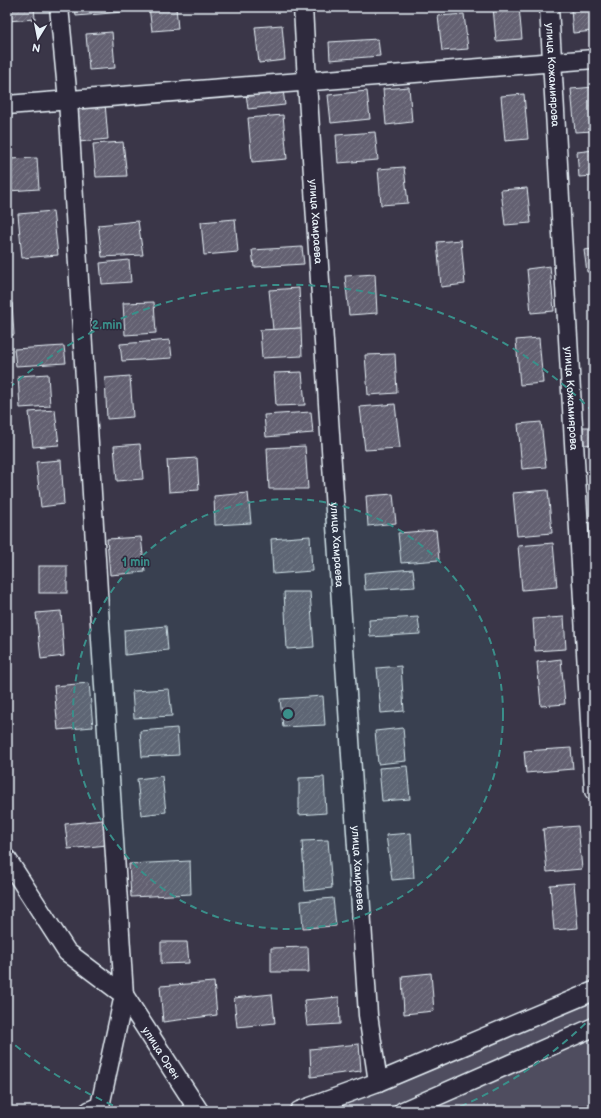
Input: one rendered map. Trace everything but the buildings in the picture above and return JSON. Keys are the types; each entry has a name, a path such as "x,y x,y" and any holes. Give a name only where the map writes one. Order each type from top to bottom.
{"street":[{"path":"59,7 68,100 124,995 100,1106 89,1111"},
{"name":"улица Хамраева","path":"303,7 368,1015 378,1082"},
{"name":"улица Кожамиярова","path":"549,7 594,791"},
{"path":"7,105 594,59"},
{"path":"7,859 67,952 124,995"},
{"path":"299,1111 378,1082 594,991"},
{"name":"улица Орен","path":"124,995 199,1111"},
{"path":"403,1111 594,1027"}],"shaded area":[{"path":"594,996 594,1111 320,1111"}]}
